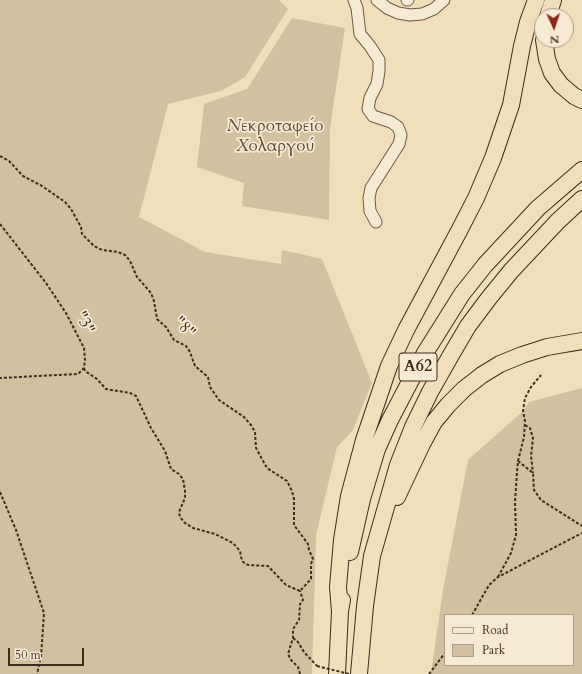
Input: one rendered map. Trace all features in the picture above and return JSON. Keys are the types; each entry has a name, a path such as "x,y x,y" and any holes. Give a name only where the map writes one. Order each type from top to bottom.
{"highway":[{"path":"340,611 338,587 342,540 349,496 364,440 389,366 402,337 460,231 493,158 511,104 522,46 528,22 536,0"},
{"path":"545,48 552,73 561,85 574,96 582,100"},
{"name":"Α62","path":"337,674 340,611 352,542 362,499 377,449 390,420 425,353 462,294 484,265 538,208 582,170"},
{"name":"Α62","path":"360,674 364,606 372,556 398,465 413,427 430,392 451,355 484,303 558,221 582,199"},
{"path":"372,556 422,444 434,422 448,405 464,389 482,375 500,364 547,347 582,341"}],"street":[{"path":"354,0 357,8 360,34 379,60 377,84 370,98 368,109 373,116 391,122 398,127 400,135 398,144 371,188 369,198 370,210 376,222"},
{"path":"377,0 392,11 410,15 422,14 434,9 444,0"}],"path":[{"name":"\"8\"","path":"0,156 9,161 23,176 42,186 65,202 72,209 81,227 82,234 94,246 102,250 118,252 125,255 130,261 137,276 151,292 157,319 166,327 174,340 186,346 195,366 208,377 210,387 219,400 244,418 251,425 255,432 256,448 267,468 287,481 292,491 294,499 294,525 308,544 309,550 314,559 311,564 311,579 300,591"},
{"name":"\"3\"","path":"0,224 46,283 66,313 84,348 84,368"},
{"path":"0,378 78,374 84,368 85,371 97,379 106,389 130,393 136,396 151,428 165,451 170,469 179,474 183,479 186,498 179,512 180,517 185,523 193,528 215,534 233,543 240,551 240,557 243,562 248,565 268,566 286,585 300,591 303,600 300,604 299,620 293,629 293,638 288,654 291,660 298,667 300,674"},
{"path":"498,577 511,553 516,535 515,502 518,461 524,436 525,425 523,411 525,398 530,387 541,375"},
{"path":"525,425 530,428 533,438 532,456 534,490 541,500 582,526"},
{"path":"518,461 533,473"},
{"path":"0,492 16,530 44,613 41,657 37,674"},
{"path":"473,614 489,585 498,577 582,533"},
{"path":"293,638 298,642 316,666 349,674"},
{"path":"429,674 444,654"}],"green space":[{"path":"0,0 279,0 288,9 245,77 221,91 168,104 139,217 205,252 281,264 282,250 322,259 372,383 353,430 337,447 316,535 312,674 0,674"},
{"name":"Νεκροταφείο Χολαργού","path":"292,18 345,28 330,128 329,220 242,206 244,183 197,167 204,104 247,89"},
{"path":"582,388 582,674 431,674 443,590 468,460 523,411 529,402"}]}
